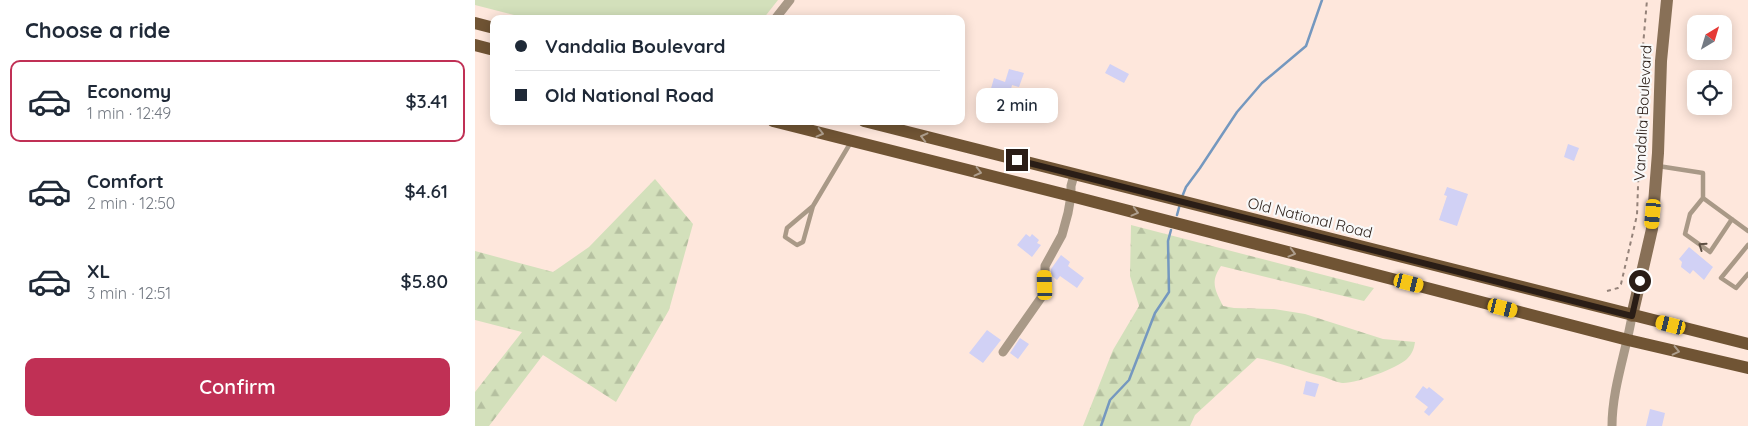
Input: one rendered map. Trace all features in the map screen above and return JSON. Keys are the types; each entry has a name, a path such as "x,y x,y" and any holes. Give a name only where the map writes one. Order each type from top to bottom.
{"main road":[{"path":"475,23 490,27"},
{"path":"475,45 490,49"},
{"path":"789,125 1628,340 1748,368"},
{"name":"Old National Road","path":"880,125 1748,344"}],"street":[{"path":"778,15 790,0"},
{"name":"Vandalia Boulevard","path":"1632,316 1652,229 1657,166 1661,61 1667,0"},
{"path":"1003,352 1043,295 1045,266 1061,235 1071,196 1074,175"},
{"path":"1612,426 1612,408 1632,316"}],"lane":[{"path":"813,206 787,228 785,237 797,245 803,242 813,206 852,141"},
{"path":"1657,166 1703,173 1703,198 1690,214 1685,234 1710,252 1732,219"},
{"path":"1703,198 1748,231"},
{"path":"1748,245 1721,278 1736,288 1748,274"}],"path":[{"path":"1607,292 1618,288 1621,284 1637,215 1643,46 1647,0"}],"green space":[{"path":"475,0 778,0 766,15 514,15 475,5"},
{"path":"655,179 693,224 669,310 616,402 543,355 489,426 475,426 475,392 522,332 475,320 475,251 553,272 589,247"},
{"path":"1131,225 1374,288 1364,301 1221,266 1215,281 1216,291 1223,306 1274,309 1305,314 1383,339 1415,342 1413,351 1402,363 1386,371 1348,383 1342,383 1257,358 1195,415 1190,426 1083,426 1113,350 1139,306 1130,276"}],"building":[{"path":"1110,64 1129,74 1124,83 1105,73"},
{"path":"1009,69 1024,73 1019,87 1012,85 1009,97 990,92 994,78 1005,82"},
{"path":"1568,144 1579,148 1574,161 1564,157"},
{"path":"1447,187 1468,194 1457,226 1439,220 1447,196 1444,195"},
{"path":"1026,234 1030,237 1032,234 1039,240 1037,243 1041,245 1032,257 1017,245"},
{"path":"1689,247 1713,267 1704,280 1693,270 1690,274 1681,267 1682,262 1679,259"},
{"path":"1061,255 1070,262 1068,266 1084,278 1077,288 1060,276 1057,280 1051,275 1051,269"},
{"path":"987,330 1001,340 983,363 969,353"},
{"path":"1020,338 1029,344 1018,359 1010,353"},
{"path":"1306,381 1319,384 1315,397 1303,394"},
{"path":"1423,386 1427,389 1429,387 1444,399 1429,416 1424,412 1428,407 1415,397"},
{"path":"1650,409 1665,413 1662,426 1646,426"}],"waterway":[{"path":"1182,197 1186,187 1237,112 1262,83 1306,46 1322,0"},
{"path":"1177,215 1180,204"},
{"path":"1101,426 1110,400 1129,380 1155,313 1169,292 1168,241 1171,230"}],"route":[{"path":"1017,160 1632,316 1640,281"}]}
